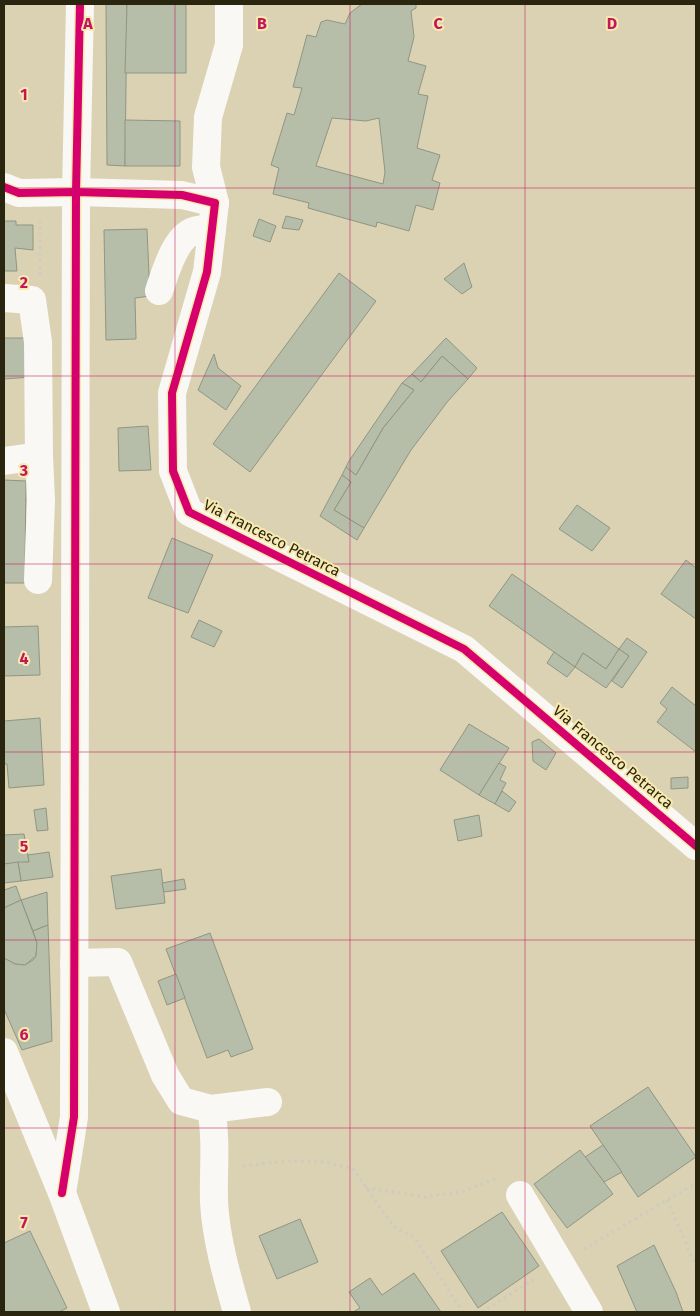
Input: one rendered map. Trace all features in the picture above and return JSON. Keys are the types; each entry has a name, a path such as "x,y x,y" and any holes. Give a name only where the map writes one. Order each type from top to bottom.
{"street":[{"path":"62,1193 74,1117 76,192 80,4"},
{"path":"4,187 19,193 76,192 182,195 215,203 206,167 208,127 229,45 229,4"},
{"name":"Via Francesco Petrarca","path":"215,203 207,272 172,393 173,471 189,512 464,649 696,846"},
{"path":"159,291 170,256 185,237 195,230 212,230"},
{"path":"4,298 32,300 38,342 41,500 38,580"},
{"path":"4,461 39,456"},
{"path":"74,963 118,962 166,1075 181,1101 212,1109 268,1102"},
{"path":"4,1052 13,1102 62,1193 106,1312"},
{"path":"212,1109 215,1132 214,1203 226,1274 238,1312"},
{"path":"520,1196 589,1312"}],"path":[{"path":"40,219 40,267"},
{"path":"215,1169 288,1161 326,1162 353,1169 394,1226 414,1237 463,1312"},
{"path":"366,1188 426,1197 464,1191 505,1175 520,1196"},
{"path":"482,1312 560,1263 696,1183"},
{"path":"668,1200 696,1266"}],"building":[{"path":"106,4 127,4 125,166 107,165"},
{"path":"127,4 186,4 186,73 125,73"},
{"path":"362,4 416,4 416,8 411,11 414,37 408,61 426,66 418,94 428,96 417,148 440,155 432,180 440,183 433,210 416,205 409,231 377,222 376,227 308,208 309,203 273,194 279,168 271,165 287,113 294,115 302,88 293,87 307,35 316,37 321,22 327,20 345,24 350,13","holes":["332,118 366,121 379,118 385,172 383,184 316,166"]},
{"path":"125,120 180,121 180,166 125,166"},
{"path":"286,216 303,220 299,230 282,228"},
{"path":"259,219 276,226 270,242 253,236"},
{"path":"4,221 16,221 16,225 33,225 33,250 15,248 17,271 4,271"},
{"path":"147,229 150,296 135,298 136,339 106,340 104,230"},
{"path":"464,263 472,287 462,294 444,279"},
{"path":"339,273 376,301 250,472 213,444"},
{"path":"4,338 30,338 31,377 4,379"},
{"path":"446,338 477,368 468,379 442,356 421,382 412,374"},
{"path":"214,354 218,368 241,386 226,410 198,390"},
{"path":"442,356 468,379 448,401 411,450 364,528 334,510 351,482 342,475 346,467 356,475 383,428 414,390 402,383 412,374 421,382"},
{"path":"402,383 414,390 383,428 356,475 346,467 349,461"},
{"path":"148,426 151,470 119,471 118,428"},
{"path":"342,475 351,482 334,510 364,528 357,540 320,516"},
{"path":"4,480 26,481 25,564 31,564 31,583 4,583"},
{"path":"577,505 610,528 592,551 559,529"},
{"path":"172,538 213,555 188,613 148,598"},
{"path":"686,560 696,568 696,619 661,594"},
{"path":"512,574 619,649 606,669 583,653 575,667 489,606"},
{"path":"199,620 222,631 214,647 191,637"},
{"path":"38,626 40,675 4,676 4,627"},
{"path":"627,638 647,652 622,688 612,681 629,656 619,649"},
{"path":"619,649 629,656 606,688 575,667 583,653 606,669"},
{"path":"554,652 575,667 567,677 547,663"},
{"path":"672,687 696,706 696,752 657,722 667,709 660,703"},
{"path":"40,718 44,785 9,788 7,764 4,764 4,721"},
{"path":"469,724 509,748 479,795 440,770"},
{"path":"539,739 556,753 546,770 533,761 532,742"},
{"path":"499,763 506,767 500,780 506,783 495,804 479,795"},
{"path":"688,777 688,788 671,789 671,778"},
{"path":"502,791 516,802 509,812 495,804"},
{"path":"46,808 48,830 37,831 34,810"},
{"path":"479,815 482,836 458,841 454,820"},
{"path":"24,834 29,862 4,864 4,835"},
{"path":"49,852 53,877 21,881 18,862 29,862 28,855"},
{"path":"18,862 21,881 4,883 4,864"},
{"path":"161,869 165,903 116,909 111,876"},
{"path":"184,879 186,889 164,892 162,883"},
{"path":"16,886 21,900 4,908 4,890"},
{"path":"47,892 48,925 33,931 21,900"},
{"path":"21,900 37,943 36,956 25,965 15,964 4,958 4,908"},
{"path":"48,925 52,1041 22,1050 4,1009 4,958 15,964 25,965 33,960 36,956 37,943 33,931"},
{"path":"210,933 253,1049 231,1057 228,1050 207,1058 166,949"},
{"path":"176,974 185,998 167,1005 158,981"},
{"path":"648,1087 696,1157 638,1197 590,1126"},
{"path":"603,1145 622,1172 604,1182 585,1157"},
{"path":"580,1150 613,1194 567,1228 534,1184"},
{"path":"502,1212 539,1266 478,1308 441,1251"},
{"path":"300,1219 318,1262 277,1279 259,1236"},
{"path":"30,1231 67,1308 59,1312 4,1312 4,1243"},
{"path":"654,1245 676,1292 683,1312 637,1312 617,1266"},
{"path":"414,1273 441,1312 353,1312 360,1308 349,1292 370,1278 382,1295"}],"cycle path":[{"path":"62,1193 74,1117 76,192 80,4"},
{"path":"4,187 19,193 76,192 182,195 215,203 207,272 172,393 173,471 189,512 464,649 696,846"}]}
